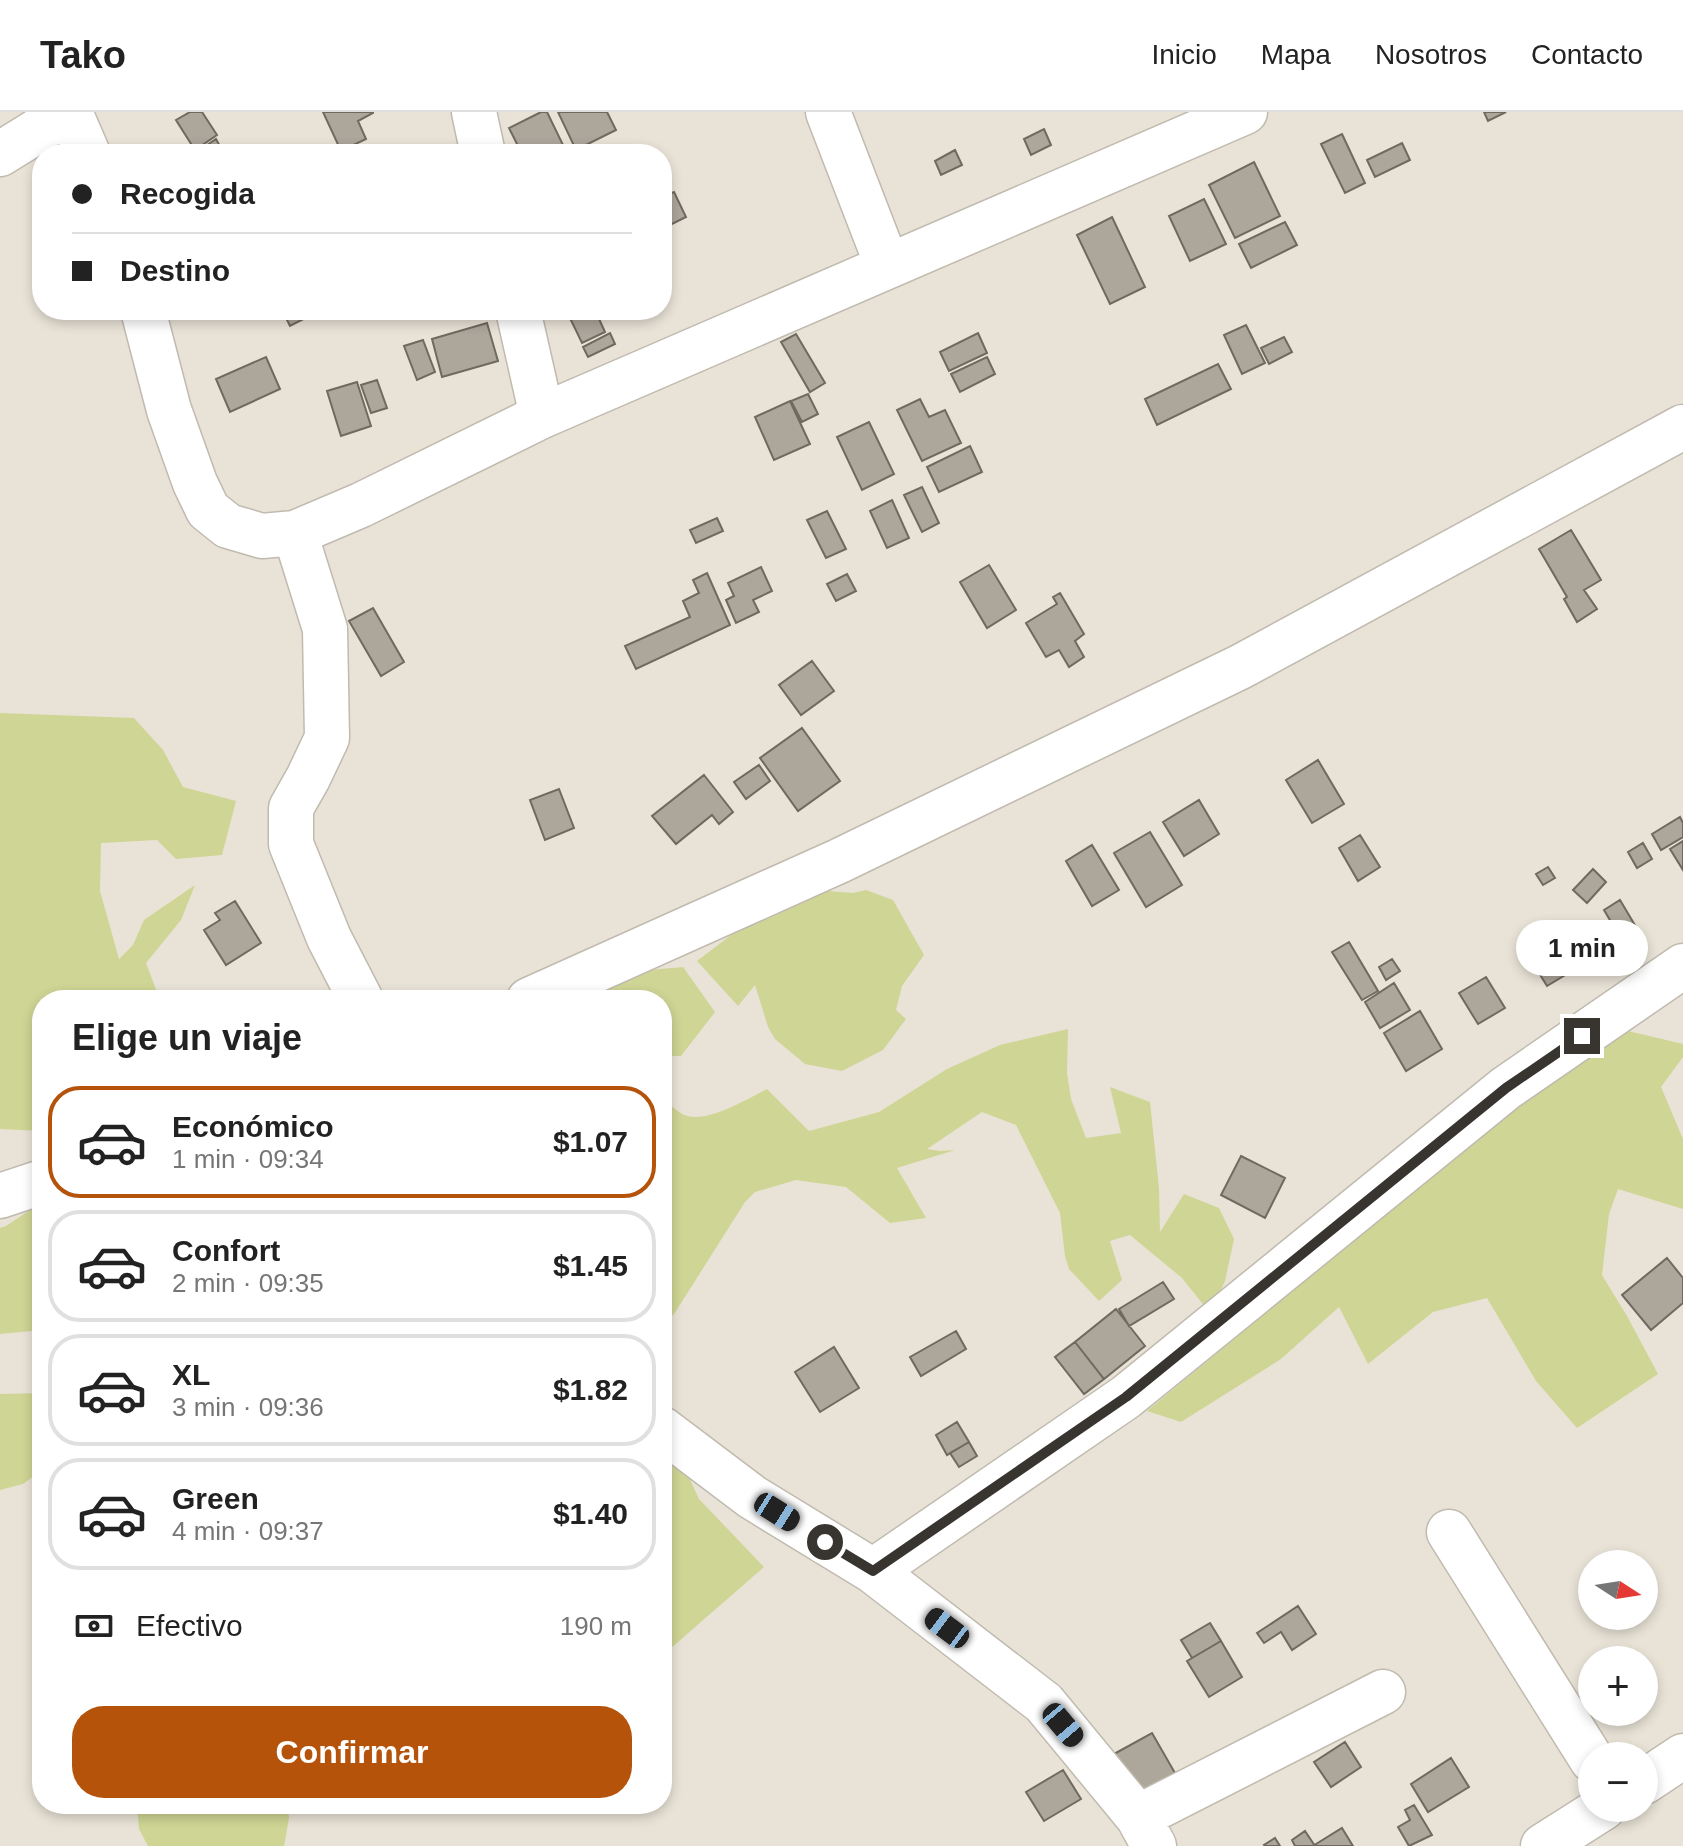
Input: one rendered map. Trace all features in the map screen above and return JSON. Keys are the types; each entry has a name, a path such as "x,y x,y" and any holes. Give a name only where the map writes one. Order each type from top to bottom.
{"street":[{"path":"0,154 69,112 83,144"},
{"path":"474,112 481,144"},
{"path":"828,112 887,265"},
{"path":"146,320 169,410 208,510 228,526 262,536 295,533 361,505 542,416 1245,112"},
{"path":"520,320 542,416"},
{"path":"551,990 839,861 1240,667 1683,427"},
{"path":"295,533 325,629 327,738 291,808 291,844 329,938 356,990"},
{"path":"873,1571 1126,1397 1506,1088 1683,966"},
{"path":"0,1196 32,1185"},
{"path":"672,1437 752,1497 873,1571 1044,1703 1146,1831 1383,1692"},
{"path":"1449,1532 1581,1742"},
{"path":"1658,1773 1683,1756"},
{"path":"1543,1846 1581,1822"}],"green space":[{"path":"0,713 134,718 163,750 183,787 236,801 222,855 176,859 157,840 101,843 100,891 119,959 133,945 144,920 195,885 181,920 146,963 156,990 32,990 32,1131 0,1129"},
{"path":"804,889 853,893 866,890 893,900 924,955 902,986 896,1010 906,1019 883,1050 842,1071 805,1064 775,1039 755,985 738,1006 697,961 764,910"},
{"path":"683,967 715,1012 681,1056 672,1056 672,990 596,990 625,972"},
{"path":"1611,1027 1683,1044 1683,1057 1661,1087 1683,1139 1683,1209 1618,1189 1609,1214 1602,1275 1658,1374 1577,1428 1536,1381 1487,1298 1433,1312 1368,1364 1339,1307 1281,1359 1181,1422 1147,1411"},
{"path":"1068,1029 1067,1073 1071,1099 1086,1138 1121,1133 1110,1087 1150,1102 1160,1232 1184,1194 1219,1208 1234,1239 1225,1281 1210,1313 1182,1278 1130,1235 1110,1241 1122,1280 1099,1301 1069,1269 1060,1213 1016,1125 982,1112 927,1149 955,1150 897,1168 926,1218 890,1223 846,1187 796,1180 755,1192 745,1202 672,1316 672,1106 682,1114 702,1117 725,1110 767,1089 809,1131 879,1112 947,1069 1000,1045"},
{"path":"32,1209 32,1331 0,1334 0,1228"},
{"path":"32,1393 32,1477 23,1484 0,1490 0,1394"},
{"path":"672,1449 699,1499 764,1567 672,1647"},
{"path":"138,1814 289,1814 284,1846 148,1846 139,1829"}],"building":[{"path":"190,112 202,112 217,135 204,144 191,144 176,120"},
{"path":"323,112 373,112 358,121 366,139 356,144 338,144"},
{"path":"547,112 563,144 517,144 509,128"},
{"path":"558,112 607,112 616,130 588,144 573,144"},
{"path":"1484,112 1506,112 1488,121"},
{"path":"1044,129 1051,145 1031,155 1024,139"},
{"path":"1342,134 1365,183 1345,193 1321,144"},
{"path":"1402,143 1410,160 1375,177 1367,160"},
{"path":"955,150 962,165 941,175 935,161"},
{"path":"1254,162 1280,216 1235,238 1209,185"},
{"path":"672,193 686,217 672,224"},
{"path":"1204,199 1226,244 1190,261 1169,216"},
{"path":"1112,217 1145,287 1110,304 1077,235"},
{"path":"1285,222 1297,245 1251,268 1239,244"},
{"path":"287,320 302,320 290,326"},
{"path":"571,320 600,320 605,332 582,343"},
{"path":"487,323 498,361 442,377 432,339"},
{"path":"1246,325 1265,363 1242,374 1224,335"},
{"path":"610,333 615,344 588,357 583,347"},
{"path":"978,333 987,353 949,371 940,352"},
{"path":"796,334 825,383 810,392 781,342"},
{"path":"1284,337 1292,352 1269,364 1261,348"},
{"path":"423,340 435,372 417,380 404,346"},
{"path":"266,357 280,389 230,412 216,379"},
{"path":"987,357 995,374 960,392 951,374"},
{"path":"1218,364 1231,389 1157,425 1145,399"},
{"path":"377,380 387,408 371,413 361,385"},
{"path":"357,382 371,426 341,436 327,391"},
{"path":"808,394 818,414 802,422 791,401"},
{"path":"920,399 929,417 945,410 961,443 922,461 897,410"},
{"path":"790,401 810,444 774,460 755,417"},
{"path":"869,422 894,474 862,490 837,437"},
{"path":"970,446 982,472 939,492 927,467"},
{"path":"922,487 939,523 922,532 904,495"},
{"path":"892,500 909,538 887,548 870,511"},
{"path":"827,511 846,549 826,558 807,520"},
{"path":"717,518 723,531 696,543 690,530"},
{"path":"1571,530 1601,580 1584,590 1597,609 1577,622 1564,599 1567,597 1539,549"},
{"path":"989,565 1016,610 987,628 960,582"},
{"path":"761,567 772,591 753,600 759,612 736,623 726,600 734,596 728,583"},
{"path":"707,573 730,625 636,669 625,646 690,617 683,601 699,593 693,580"},
{"path":"847,574 856,591 836,601 827,584"},
{"path":"1060,593 1084,634 1075,641 1084,657 1069,667 1059,650 1046,657 1026,623 1057,604 1053,597"},
{"path":"373,608 404,662 381,676 349,621"},
{"path":"812,661 834,691 801,715 779,685"},
{"path":"802,728 840,781 798,811 760,758"},
{"path":"1318,760 1344,804 1312,823 1286,780"},
{"path":"759,765 770,781 746,799 734,782"},
{"path":"704,775 733,812 719,824 712,815 676,844 652,816"},
{"path":"559,789 574,828 545,840 530,800"},
{"path":"1199,800 1219,834 1184,856 1163,822"},
{"path":"1680,817 1683,837 1661,850 1652,834"},
{"path":"1150,832 1182,885 1146,907 1114,853"},
{"path":"1360,835 1380,867 1358,881 1339,848"},
{"path":"1683,841 1683,870 1670,849"},
{"path":"1643,843 1652,859 1637,868 1628,852"},
{"path":"1092,845 1119,890 1092,906 1066,861"},
{"path":"1548,867 1555,878 1543,885 1536,874"},
{"path":"1593,869 1606,882 1587,903 1573,890"},
{"path":"1620,900 1639,932 1623,942 1604,910"},
{"path":"235,901 261,943 226,965 204,930 220,920 215,913"},
{"path":"1550,934 1572,971 1547,986 1524,949"},
{"path":"1349,942 1378,991 1362,1000 1332,952"},
{"path":"1392,959 1400,971 1386,980 1379,967"},
{"path":"1486,977 1505,1008 1478,1024 1459,993"},
{"path":"1394,983 1410,1010 1380,1028 1365,1002"},
{"path":"1420,1011 1442,1049 1406,1071 1384,1033"},
{"path":"1241,1156 1285,1178 1265,1218 1221,1195"},
{"path":"1667,1258 1683,1278 1683,1303 1651,1330 1622,1295"},
{"path":"1163,1282 1174,1299 1129,1326 1119,1309"},
{"path":"1116,1309 1145,1346 1104,1379 1075,1342"},
{"path":"956,1331 966,1349 921,1376 910,1357"},
{"path":"1075,1342 1104,1379 1084,1394 1055,1357"},
{"path":"834,1347 859,1388 820,1412 795,1372"},
{"path":"957,1422 969,1442 947,1455 936,1435"},
{"path":"969,1442 977,1456 959,1467 950,1453"},
{"path":"1298,1606 1316,1634 1292,1650 1281,1632 1264,1643 1257,1633"},
{"path":"1210,1623 1221,1641 1192,1658 1181,1640"},
{"path":"1221,1641 1242,1677 1209,1697 1187,1661"},
{"path":"1152,1733 1175,1773 1137,1794 1114,1754"},
{"path":"1345,1742 1361,1767 1331,1787 1314,1762"},
{"path":"1451,1758 1469,1787 1428,1812 1411,1784"},
{"path":"1063,1770 1081,1799 1044,1821 1026,1792"},
{"path":"1414,1805 1432,1835 1409,1846 1398,1827 1410,1820 1405,1810"},
{"path":"1342,1828 1353,1846 1317,1846 1316,1844"},
{"path":"1305,1831 1315,1846 1295,1846 1292,1840"},
{"path":"1275,1838 1280,1846 1264,1845"}],"route":[{"path":"825,1542 873,1571 1126,1397 1506,1088 1582,1036"}]}
